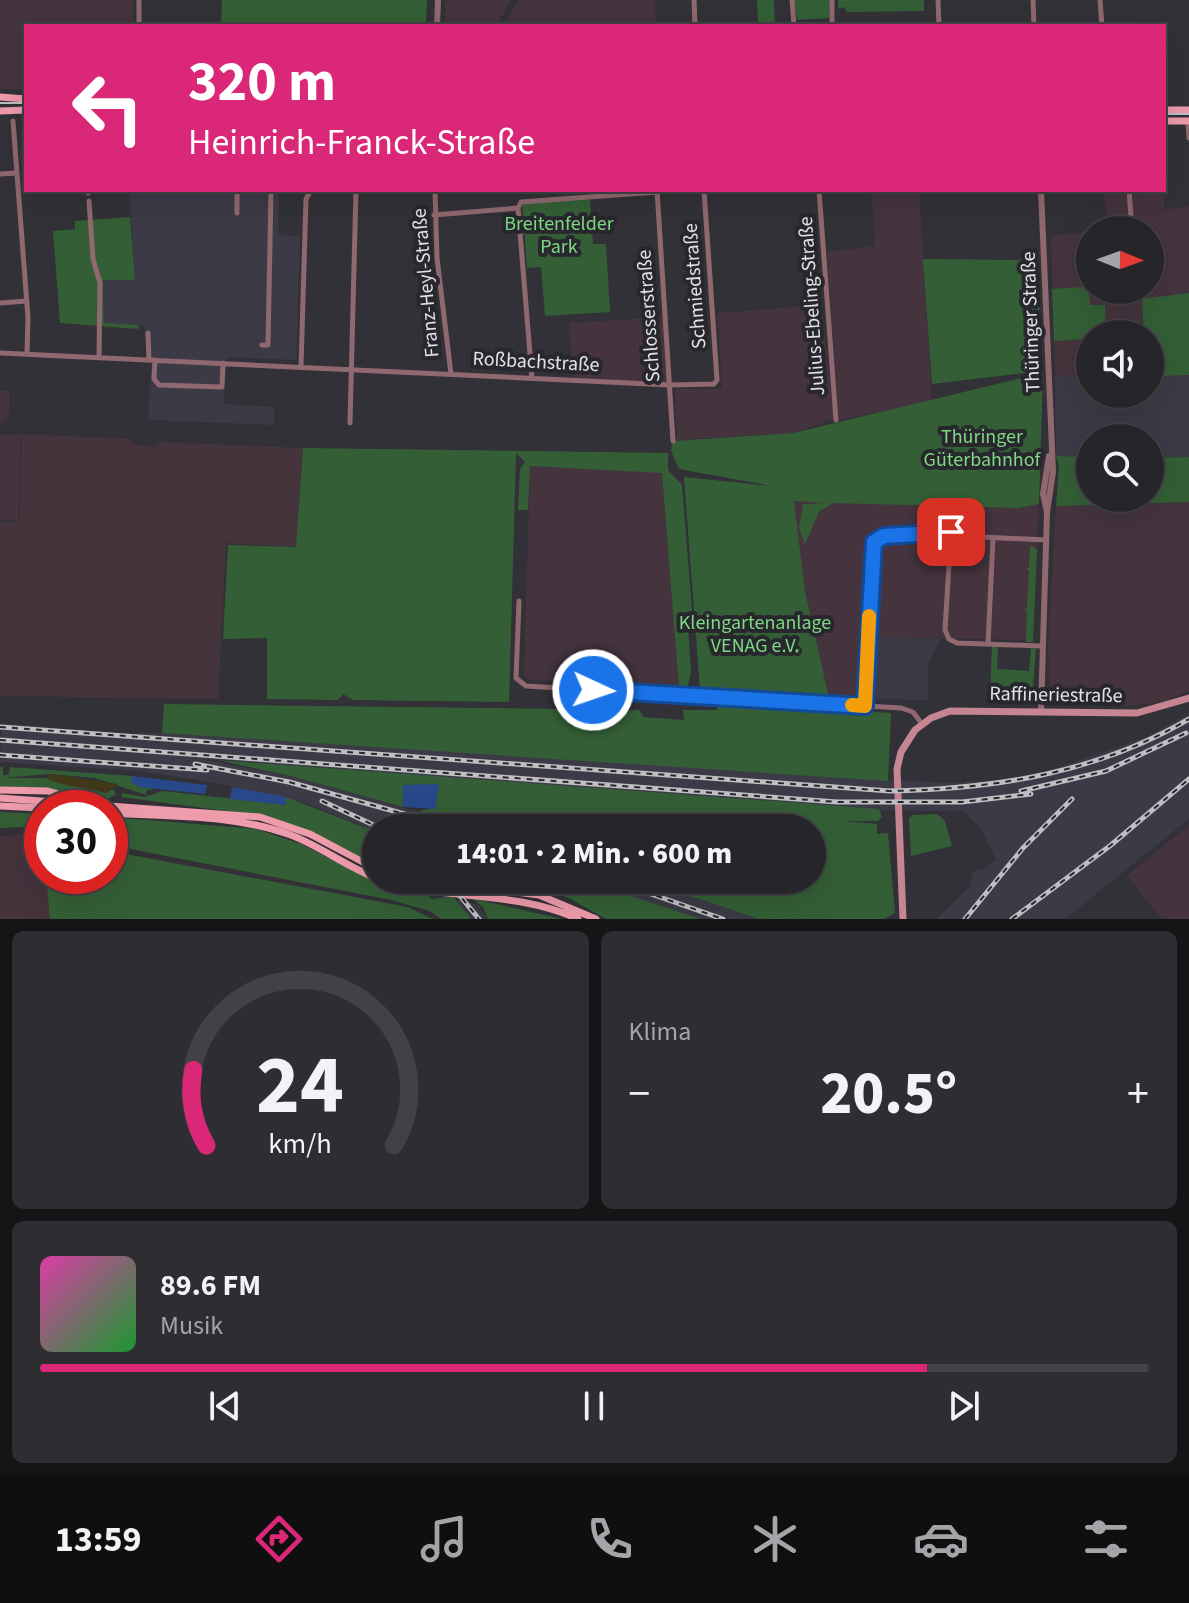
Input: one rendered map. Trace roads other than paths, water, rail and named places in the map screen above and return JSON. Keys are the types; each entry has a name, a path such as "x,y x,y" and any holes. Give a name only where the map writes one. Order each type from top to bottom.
{"main road":[{"path":"0,97 24,99"},
{"path":"0,111 24,110"},
{"path":"1166,110 1189,110"},
{"path":"1166,121 1188,121"},
{"name":"Raffineriestraße","path":"922,724 956,710 1137,713 1189,698"},
{"path":"903,919 905,904 897,769 904,746 922,724"},
{"path":"0,790 24,790"},
{"path":"0,798 24,800"},
{"path":"0,806 24,807"},
{"path":"128,807 260,817 310,834 362,862"},
{"path":"128,814 230,821 268,827 304,841 362,871"},
{"path":"464,894 525,901 578,919"},
{"path":"531,894 596,919"}],"street":[{"path":"139,0 139,24"},
{"path":"437,24 438,0"},
{"path":"694,0 695,24"},
{"path":"792,0 794,24"},
{"path":"832,0 832,24"},
{"path":"938,0 939,24"},
{"path":"1033,0 1034,24"},
{"path":"1100,0 1102,24"},
{"path":"13,121 27,301 27,354"},
{"path":"1188,121 1189,138"},
{"path":"0,174 17,173"},
{"path":"237,192 237,213"},
{"path":"262,345 268,345 267,268 271,192"},
{"path":"301,367 306,199 310,192"},
{"path":"350,423 356,192"},
{"name":"Franz-Heyl-Straße","path":"435,192 434,215 451,374"},
{"path":"532,378 518,208 521,202 568,194 627,192"},
{"name":"Schlosserstraße","path":"657,192 673,441"},
{"name":"Schmiedstraße","path":"704,192 717,380"},
{"name":"Julius-Ebeling-Straße","path":"819,192 836,420"},
{"name":"Thüringer Straße","path":"1041,192 1050,453 1044,480 1047,512 1041,711"},
{"path":"1129,192 1131,216"},
{"path":"89,201 93,259 100,283 99,357"},
{"path":"434,215 518,208"},
{"path":"0,303 27,301"},
{"path":"148,333 154,379 159,385 222,387 223,363"},
{"name":"Roßbachstraße","path":"0,353 670,385 714,384 717,380"},
{"path":"865,706 874,542 884,536 951,532 993,538 1046,540"},
{"path":"951,532 947,635 957,643 1042,646"},
{"path":"988,644 993,538"},
{"path":"519,601 516,678 526,686 907,710 922,724"}],"water":[{"path":"132,776 207,785 205,794 139,787 131,782"},
{"path":"439,784 435,809 403,807 403,785"},
{"path":"232,787 286,797 286,805 230,799"}],"tram line":[{"path":"0,103 24,103"},
{"path":"1166,114 1189,114"}],"railway":[{"path":"0,727 890,791 1006,782 1082,765 1154,738 1189,719"},
{"path":"1021,791 1106,771 1186,733"},
{"path":"0,740 837,802 962,802 1031,794"},
{"path":"0,755 207,770"},
{"path":"195,764 289,782 404,814"},
{"path":"1012,919 1111,845 1189,779"},
{"path":"965,919 1023,848 1072,799"},
{"path":"322,801 362,820"},
{"path":"458,894 479,919"},
{"path":"651,894 723,919"}],"park label":[{"name":"Breitenfelder Park","path":"559,236"},
{"name":"Thüringer Güterbahnhof","path":"982,448"},
{"name":"Kleingartenanlage VENAG e.V.","path":"755,634"}]}
